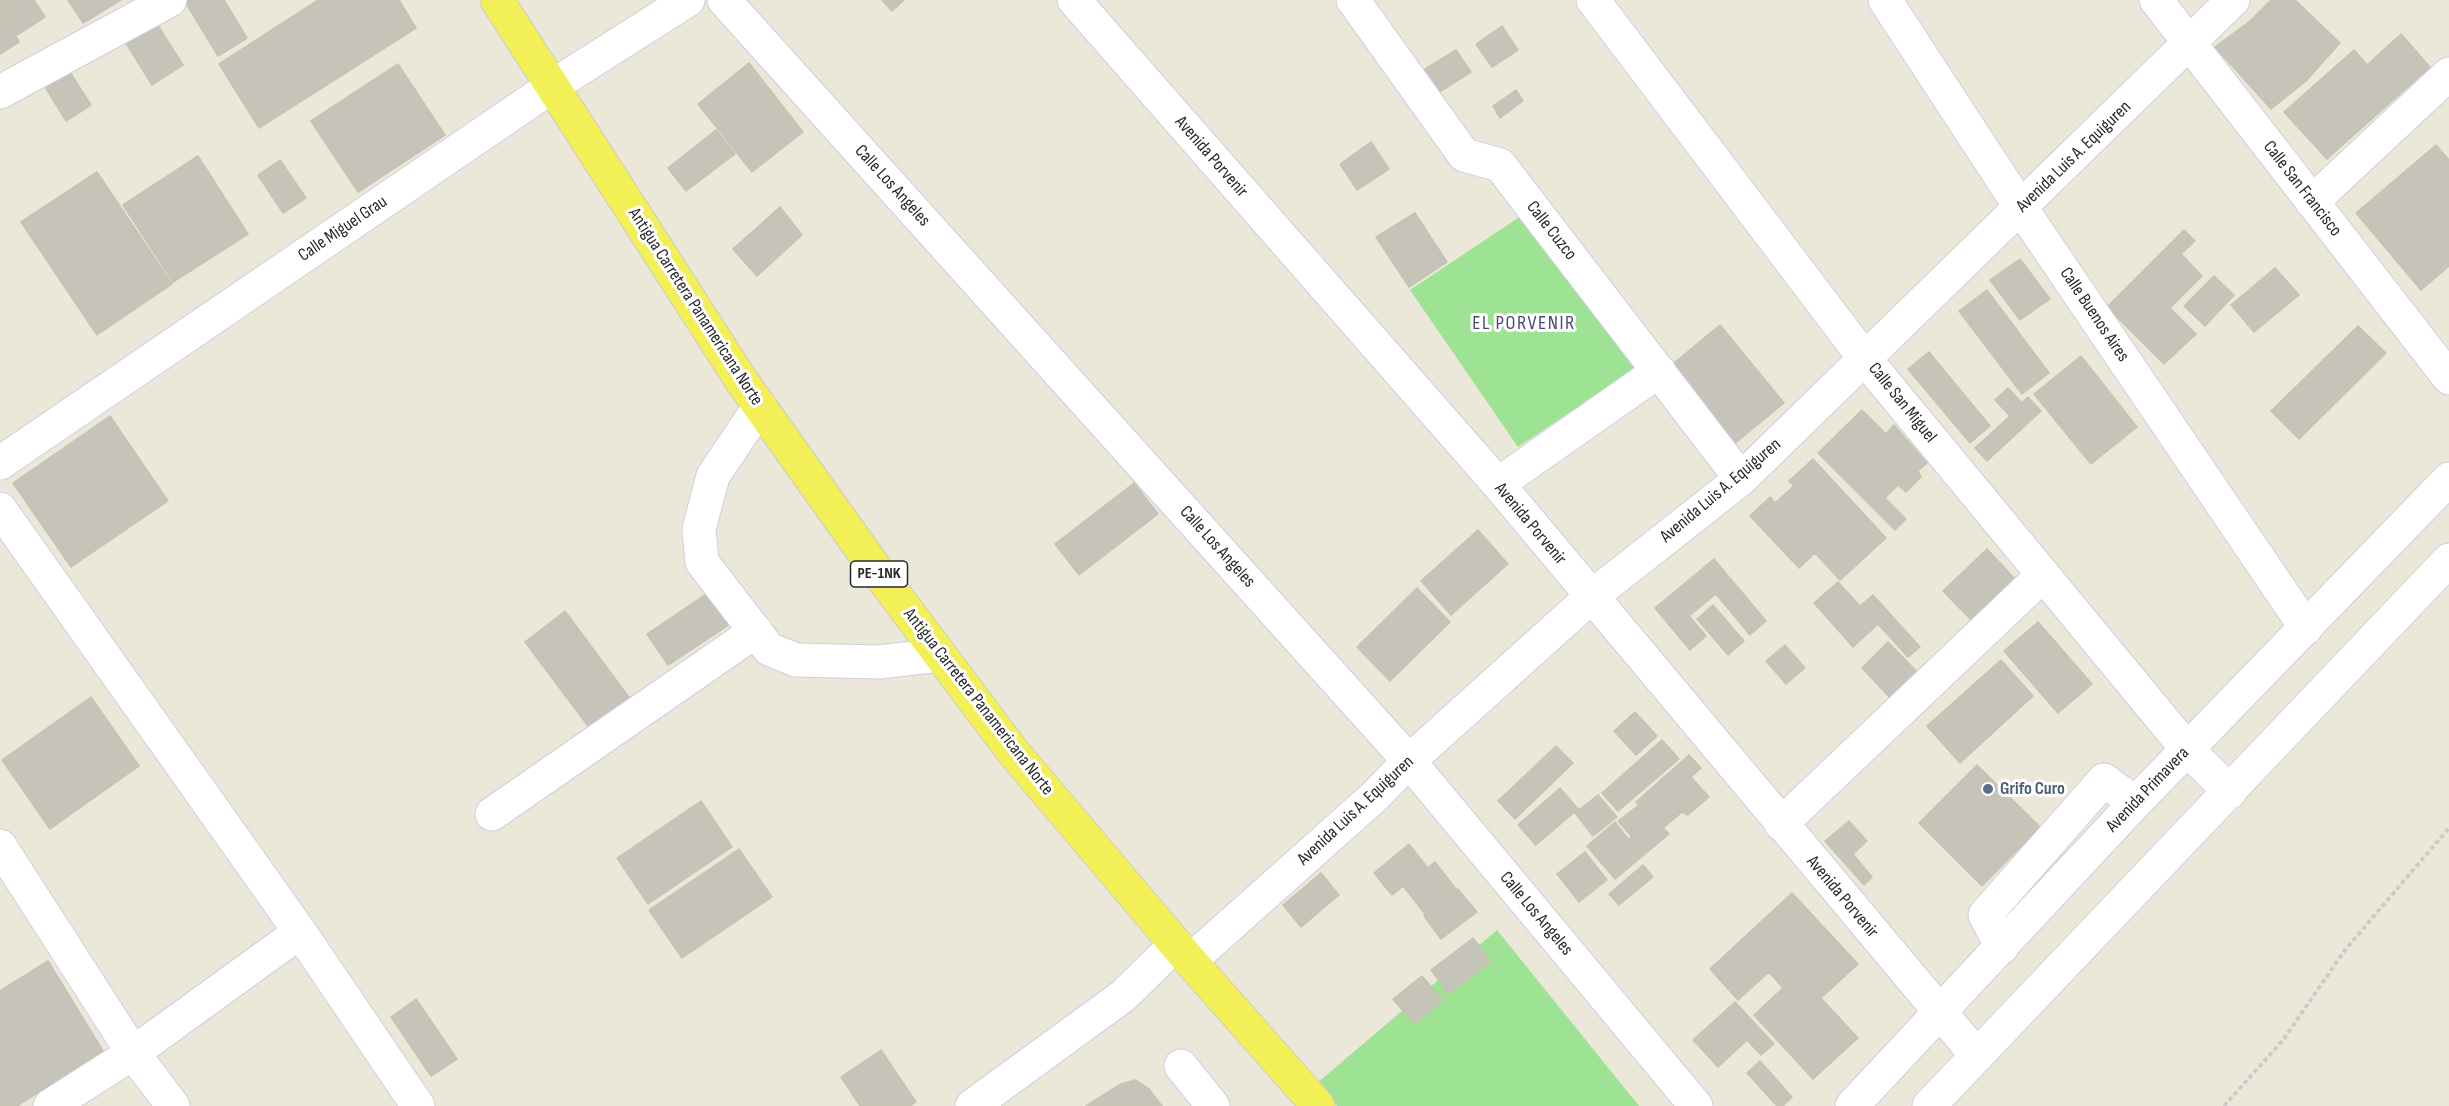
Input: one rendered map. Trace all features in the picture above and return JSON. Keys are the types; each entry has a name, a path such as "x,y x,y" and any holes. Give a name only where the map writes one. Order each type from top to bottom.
{"main road":[{"name":"Antigua Carretera Panamericana Norte","path":"497,0 551,87 760,406 880,575 1014,753 1317,1106"}],"street":[{"path":"0,92 170,0"},
{"name":"Calle Miguel Grau","path":"0,463 551,87 688,0"},
{"name":"Calle Los Angeles","path":"724,0 1409,761 1696,1106"},
{"name":"Avenida Porvenir","path":"1074,0 1498,484 1977,1056"},
{"name":"Calle Cuzco","path":"1353,0 1464,155 1500,165 1741,478"},
{"name":"Calle San Miguel","path":"1593,0 1865,359 2187,749 2230,792"},
{"name":"Calle Buenos Aires","path":"1886,0 2021,208 2306,628"},
{"name":"Calle San Francisco","path":"2156,0 2449,378"},
{"name":"Avenida Luis A. Equiguren","path":"972,1106 1183,952 1366,804 1409,761 1591,597 1741,478 2233,0"},
{"path":"2312,202 2449,74"},
{"path":"1498,484 1659,371"},
{"path":"760,406 713,476 699,529 702,562 770,649 796,660 879,662 940,655"},
{"name":"Avenida Primavera","path":"1852,1106 2135,803 2449,479"},
{"path":"0,509 300,932 418,1106"},
{"path":"1929,1106 2449,560"},
{"path":"1781,824 2043,575"},
{"path":"492,814 756,631"},
{"path":"0,846 133,1053 172,1106"},
{"path":"50,1106 133,1053 300,932"},
{"path":"1181,1066 1213,1106"}],"path":[{"path":"2224,1106 2283,1040 2345,950 2449,828"}],"green space":[{"path":"1521,216 1637,367 1518,447 1410,290"},
{"path":"1497,930 1639,1106 1337,1106 1316,1084"}],"building":[{"path":"0,0 34,0 45,17 17,35 0,8"},
{"path":"68,0 121,0 83,23"},
{"path":"184,0 224,0 247,38 218,56"},
{"path":"318,0 399,0 416,28 259,128 219,64"},
{"path":"882,0 904,0 892,11"},
{"path":"2271,0 2295,0 2340,43 2306,81 2250,21"},
{"path":"0,10 19,42 0,54"},
{"path":"150,13 183,65 152,85 119,32"},
{"path":"2250,21 2306,81 2271,109 2215,47"},
{"path":"1502,26 1518,50 1492,67 1476,44"},
{"path":"2401,34 2430,67 2327,159 2284,112 2354,50 2367,65"},
{"path":"1456,50 1471,72 1433,96 1419,73"},
{"path":"749,63 803,132 752,172 698,104"},
{"path":"398,64 445,135 358,192 311,121"},
{"path":"66,66 91,105 66,121 42,82"},
{"path":"1516,90 1523,101 1500,118 1493,106"},
{"path":"716,130 735,154 686,191 668,168"},
{"path":"1371,142 1389,169 1357,190 1340,164"},
{"path":"2436,145 2449,160 2449,266 2421,290 2356,213"},
{"path":"198,156 248,234 173,282 123,205"},
{"path":"280,160 306,198 283,213 258,175"},
{"path":"97,172 172,284 97,335 21,222"},
{"path":"780,207 802,235 757,276 733,249"},
{"path":"1415,213 1447,262 1409,287 1376,237"},
{"path":"2184,230 2195,241 2181,254 2202,276 2170,308 2196,334 2164,364 2107,307"},
{"path":"2020,259 2050,299 2020,320 1990,280"},
{"path":"2275,268 2299,295 2254,332 2231,305"},
{"path":"2214,276 2234,295 2205,326 2184,306"},
{"path":"1987,290 2049,373 2022,394 1959,311"},
{"path":"1720,325 1784,403 1733,445 1668,368"},
{"path":"2358,326 2386,353 2299,439 2271,411"},
{"path":"1929,352 1990,426 1970,443 1908,369"},
{"path":"2081,356 2137,427 2091,464 2034,394"},
{"path":"2008,388 2022,403 2028,397 2041,411 1987,461 1975,448 2010,416 1995,400"},
{"path":"1862,410 1886,434 1894,425 1927,463 1918,471 1921,477 1906,492 1898,485 1885,498 1906,519 1895,530 1818,453"},
{"path":"110,416 168,501 71,567 13,483"},
{"path":"1813,459 1886,538 1840,580 1815,553 1799,568 1750,516 1770,497 1775,503 1794,486 1789,481"},
{"path":"1134,483 1158,514 1079,575 1055,544"},
{"path":"1478,530 1508,564 1451,615 1421,581"},
{"path":"1987,549 2015,579 1971,620 1943,591"},
{"path":"1714,559 1766,621 1750,635 1716,594 1689,616 1706,636 1690,650 1655,608"},
{"path":"1838,582 1860,606 1873,595 1920,647 1908,657 1878,624 1853,647 1814,603"},
{"path":"721,584 742,616 668,665 647,634"},
{"path":"1417,588 1450,622 1390,681 1357,647"},
{"path":"1713,605 1744,641 1728,655 1697,619"},
{"path":"565,611 634,704 594,734 525,642"},
{"path":"2038,622 2092,684 2058,713 2004,651"},
{"path":"1888,642 1924,679 1897,705 1862,668"},
{"path":"1785,645 1805,668 1786,684 1766,661"},
{"path":"2001,660 2033,696 1960,763 1927,726"},
{"path":"91,697 139,766 50,829 2,760"},
{"path":"1635,712 1657,736 1636,755 1614,731"},
{"path":"1662,740 1679,759 1618,811 1602,793"},
{"path":"1556,746 1573,763 1515,819 1498,801"},
{"path":"1689,755 1701,768 1691,777 1709,797 1688,815 1682,812 1663,828 1669,834 1615,879 1587,846 1615,822 1628,839 1632,837 1618,821 1639,805 1636,802"},
{"path":"1977,765 2040,827 1982,886 1919,823"},
{"path":"1560,788 1578,809 1536,845 1518,825"},
{"path":"1598,795 1617,817 1593,836 1575,813"},
{"path":"701,801 732,847 648,904 617,858"},
{"path":"1849,821 1867,841 1853,854 1872,877 1864,885 1825,841"},
{"path":"1409,844 1427,867 1392,895 1374,873"},
{"path":"739,849 772,897 682,958 649,910"},
{"path":"1585,852 1607,880 1579,902 1557,874"},
{"path":"1435,862 1456,889 1425,914 1404,887"},
{"path":"1643,865 1653,877 1619,905 1609,894"},
{"path":"1321,873 1339,895 1301,927 1283,905"},
{"path":"1458,889 1477,912 1441,939 1424,916"},
{"path":"1792,893 1858,964 1821,998 1858,1038 1813,1079 1754,1015 1783,988 1769,972 1738,1000 1710,969"},
{"path":"1473,938 1491,961 1449,994 1431,970"},
{"path":"48,961 103,1051 17,1106 0,1106 0,991"},
{"path":"1422,976 1443,1000 1414,1024 1393,999"},
{"path":"416,999 457,1059 431,1076 391,1017"},
{"path":"1735,1002 1774,1044 1761,1055 1747,1040 1718,1067 1693,1040"},
{"path":"881,1050 916,1102 910,1106 860,1106 841,1077"},
{"path":"1760,1061 1792,1097 1783,1106 1777,1106 1747,1073"},
{"path":"1135,1080 1149,1089 1162,1106 1086,1106 1121,1084"}],"place":[{"name":"Grifo Curo","path":"1988,789"}],"district":[{"name":"EL PORVENIR","path":"1524,324"}]}
